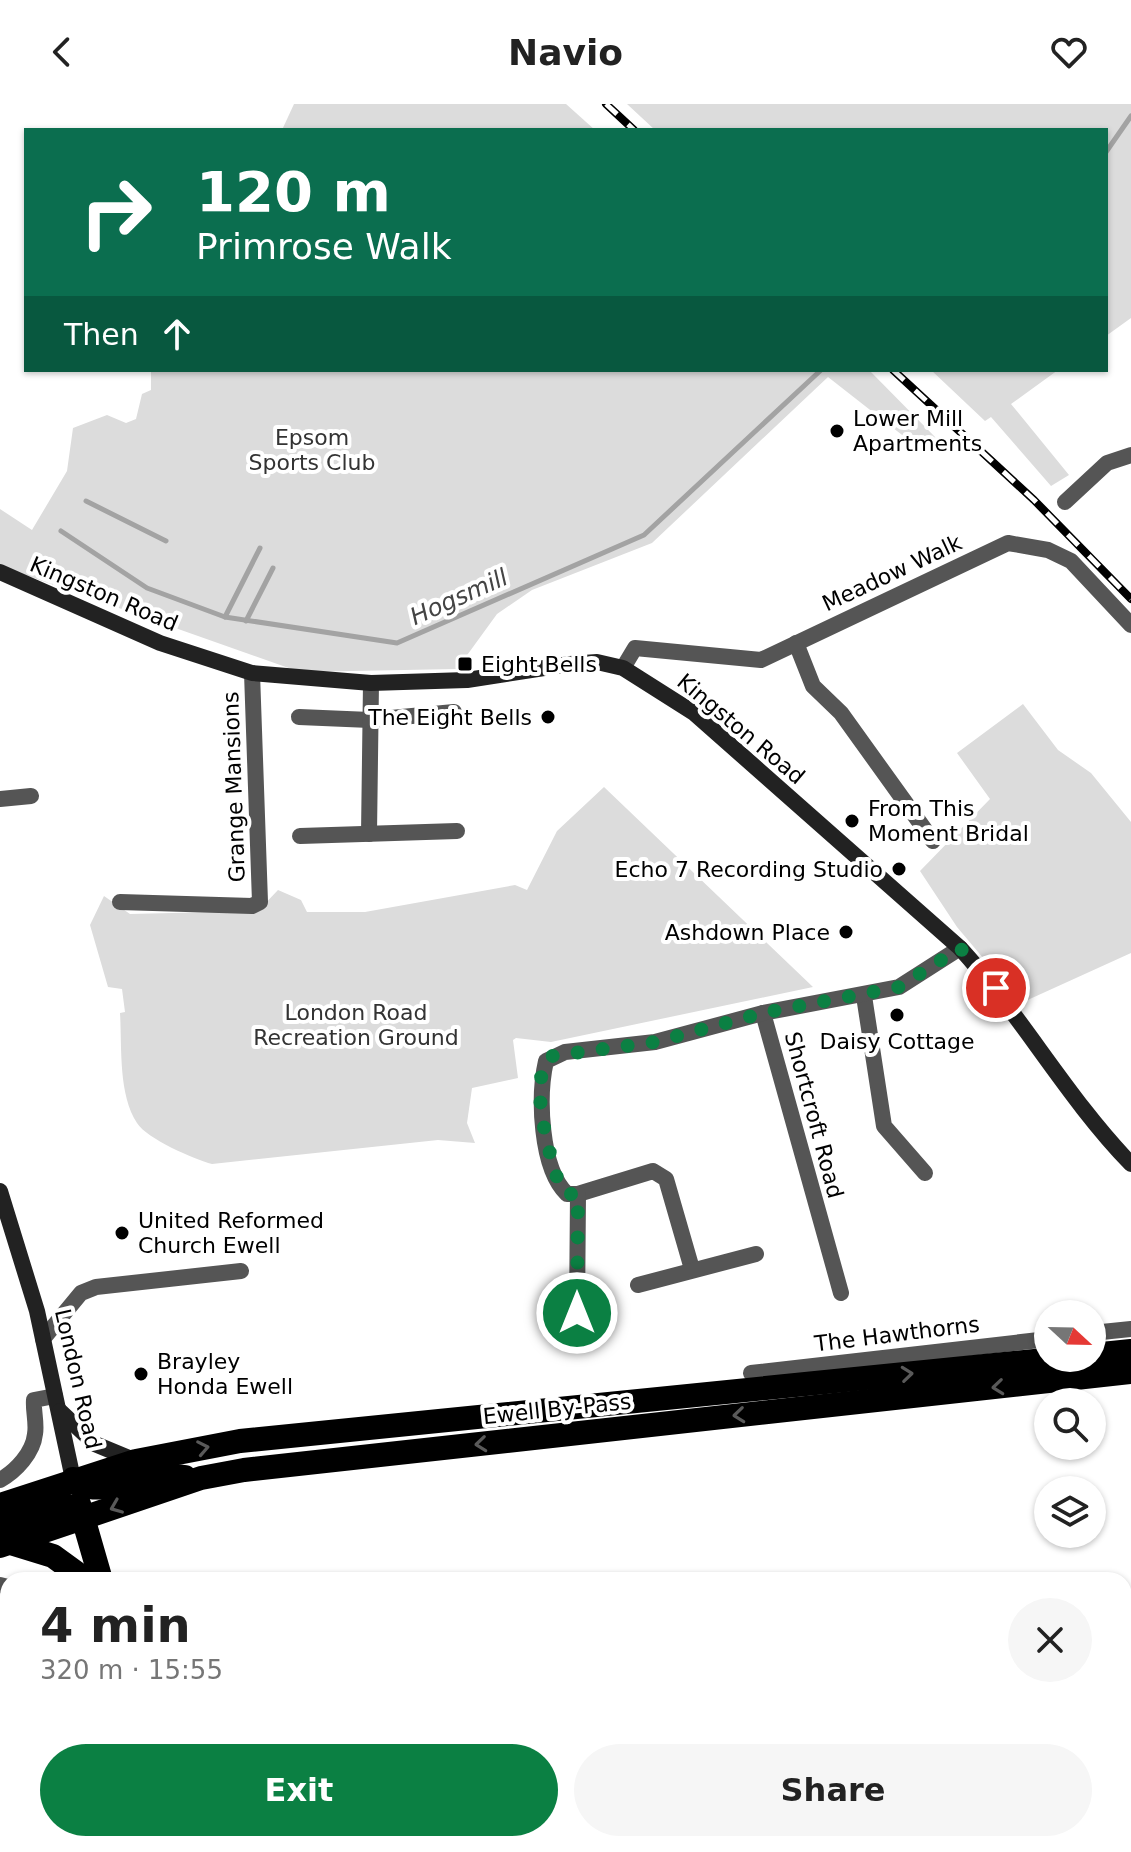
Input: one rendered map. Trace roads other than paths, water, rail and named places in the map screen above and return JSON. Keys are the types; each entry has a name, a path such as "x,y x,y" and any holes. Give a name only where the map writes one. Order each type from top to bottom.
{"highway":[{"path":"1106,1354 1131,1351"},
{"name":"Ewell By-Pass","path":"0,1505 136,1461 240,1441 1034,1361"},
{"name":"Ewell By-Pass","path":"5,1538 83,1521 198,1479 244,1470 1131,1372"},
{"path":"73,1479 84,1488 99,1490 164,1474 198,1479"},
{"name":"London Road","path":"73,1479 99,1572"},
{"path":"5,1538 53,1556 75,1572"}],"street":[{"path":"1065,502 1107,463 1131,455"},
{"name":"Meadow Walk","path":"623,668 635,648 761,660 1008,543 1048,550 1071,561 1131,625"},
{"name":"Kingston Road","path":"0,572 160,643 252,673 371,683 467,680 597,662 623,668 694,713 960,948 996,988 1095,1123 1129,1158"},
{"path":"796,643 813,686 841,713 933,841"},
{"name":"Grange Mansions","path":"120,902 252,906 260,902 252,673"},
{"path":"369,834 371,683"},
{"path":"299,717 370,720 454,712"},
{"path":"0,799 31,796"},
{"path":"300,836 457,831"},
{"name":"Shortcroft Road","path":"841,1293 763,1013 899,987 960,948"},
{"path":"864,996 884,1126 925,1173"},
{"path":"692,1269 666,1179 653,1171 578,1194 567,1194 560,1187 545,1143 542,1111 546,1061 565,1052 655,1042 763,1013"},
{"name":"London Road","path":"0,1191 43,1339 73,1479"},
{"path":"577,1313 578,1194"},
{"path":"638,1285 756,1254"},
{"path":"43,1339 81,1293 96,1287 241,1271"},
{"path":"1106,1332 1131,1329"},
{"name":"The Hawthorns","path":"751,1373 1034,1341"},
{"path":"0,1480 21,1462 31,1447 35,1434 34,1400 57,1403 95,1444 136,1461"}],"waterway":[{"name":"Hogsmill","path":"1108,149 1131,116"},
{"name":"Hogsmill","path":"61,531 147,588 225,617 397,643 644,535 819,372"},
{"path":"86,501 166,541"},
{"path":"225,617 260,548"},
{"path":"246,621 273,568"}],"railway":[{"path":"606,104 632,128"},
{"path":"895,372 1034,500 1131,599"}],"place":[{"name":"Lower Mill Apartments","path":"837,431"},
{"name":"Eight Bells","path":"465,664"},
{"name":"The Eight Bells","path":"548,717"},
{"name":"From This Moment Bridal","path":"852,821"},
{"name":"Echo 7 Recording Studio","path":"899,869"},
{"name":"Ashdown Place","path":"846,932"},
{"name":"Daisy Cottage","path":"897,1015"},
{"name":"United Reformed Church Ewell","path":"122,1233"},
{"name":"Brayley Honda Ewell","path":"141,1374"}],"park label":[{"name":"Epsom Sports Club","path":"312,450"},
{"name":"London Road Recreation Ground","path":"356,1024"}]}
